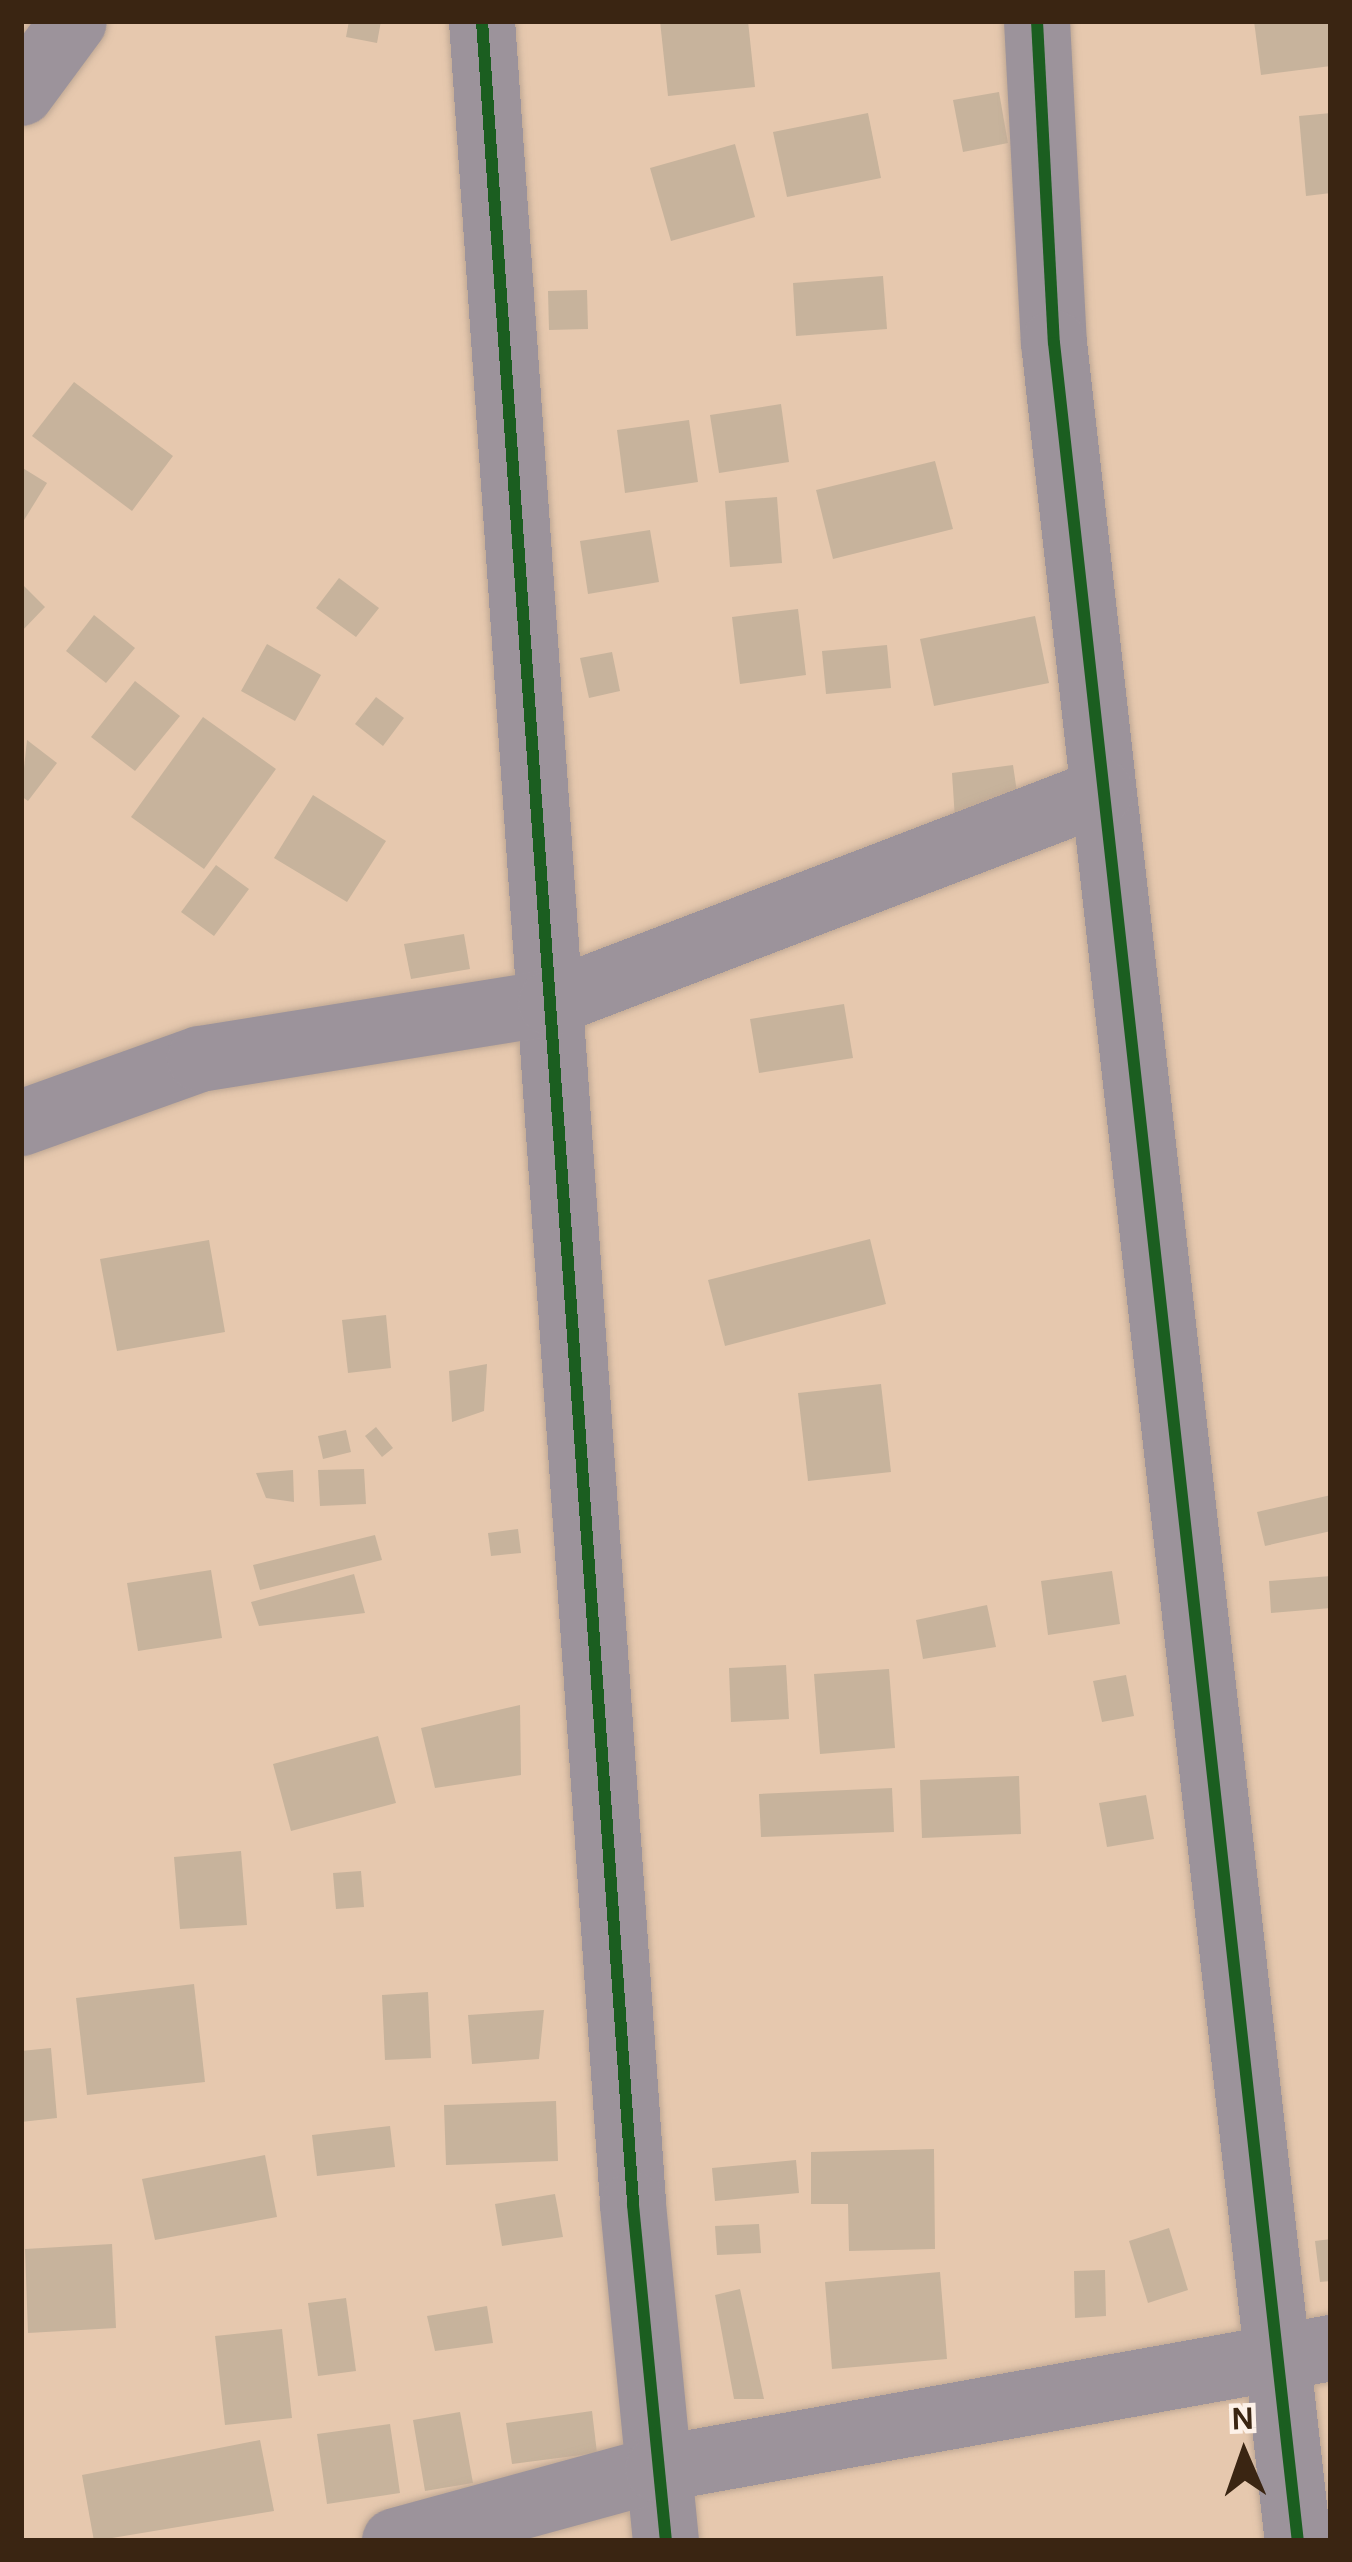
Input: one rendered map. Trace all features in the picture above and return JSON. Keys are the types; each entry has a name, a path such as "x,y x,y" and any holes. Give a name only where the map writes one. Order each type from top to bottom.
{"street":[{"path":"21,93 74,21"},
{"path":"482,21 666,2541"},
{"path":"1037,21 1054,343 1101,792 1308,2355 1298,2541"},
{"path":"21,1123 200,1059 551,1003 1101,792"},
{"path":"395,2541 658,2469 1308,2355"}],"building":[{"path":"349,21 381,21 377,43 346,37"},
{"path":"660,21 748,21 755,87 668,96"},
{"path":"1254,21 1330,21 1331,66 1261,75"},
{"path":"999,92 1008,143 963,152 953,100"},
{"path":"868,113 881,178 787,197 773,132"},
{"path":"1331,113 1331,193 1306,196 1299,116"},
{"path":"735,144 755,217 671,241 650,168"},
{"path":"883,276 887,329 796,336 793,283"},
{"path":"587,290 588,329 549,330 548,291"},
{"path":"74,382 173,456 132,511 32,436"},
{"path":"781,404 789,462 719,473 710,415"},
{"path":"689,420 698,482 625,493 617,430"},
{"path":"935,461 953,529 833,559 816,490"},
{"path":"21,467 47,483 21,525"},
{"path":"777,497 782,563 730,567 725,501"},
{"path":"650,530 659,582 588,594 580,541"},
{"path":"339,578 379,608 356,637 316,608"},
{"path":"21,583 45,607 21,632"},
{"path":"798,609 806,675 740,684 732,617"},
{"path":"94,615 135,648 106,683 66,651"},
{"path":"1035,616 1049,683 934,706 920,639"},
{"path":"267,644 321,675 295,721 241,691"},
{"path":"887,645 891,688 826,694 822,651"},
{"path":"612,652 620,691 589,698 580,658"},
{"path":"135,681 180,716 135,771 91,737"},
{"path":"376,697 404,718 383,746 355,724"},
{"path":"203,717 276,769 204,869 131,817"},
{"path":"27,740 57,763 28,801 21,796"},
{"path":"1013,765 1018,799 955,819 952,773"},
{"path":"313,795 386,841 347,902 274,858"},
{"path":"216,865 249,889 214,936 181,912"},
{"path":"464,934 470,969 411,979 404,944"},
{"path":"844,1004 853,1058 759,1073 750,1019"},
{"path":"870,1239 886,1304 725,1346 708,1280"},
{"path":"209,1240 225,1332 117,1351 100,1259"},
{"path":"386,1315 391,1368 348,1373 342,1320"},
{"path":"487,1364 484,1411 452,1422 449,1371"},
{"path":"881,1384 891,1472 808,1481 798,1393"},
{"path":"376,1427 393,1448 382,1457 365,1436"},
{"path":"346,1430 351,1452 323,1459 318,1436"},
{"path":"364,1469 366,1504 320,1506 318,1470"},
{"path":"293,1470 294,1502 266,1498 256,1473"},
{"path":"1331,1495 1331,1531 1265,1546 1257,1512"},
{"path":"518,1529 521,1553 491,1556 488,1533"},
{"path":"375,1535 382,1560 260,1590 253,1565"},
{"path":"211,1570 222,1638 138,1651 127,1583"},
{"path":"1112,1571 1120,1624 1048,1635 1041,1581"},
{"path":"354,1574 365,1613 259,1626 251,1602"},
{"path":"1331,1576 1331,1608 1271,1613 1269,1581"},
{"path":"987,1605 996,1647 923,1659 916,1620"},
{"path":"786,1665 789,1719 731,1722 729,1668"},
{"path":"889,1669 895,1748 820,1754 814,1674"},
{"path":"1126,1675 1134,1716 1102,1722 1093,1681"},
{"path":"520,1705 521,1775 435,1788 421,1728"},
{"path":"378,1736 396,1803 291,1831 273,1764"},
{"path":"1019,1776 1021,1834 922,1838 920,1780"},
{"path":"892,1788 894,1832 761,1837 759,1794"},
{"path":"1146,1795 1154,1839 1107,1847 1099,1803"},
{"path":"241,1851 247,1925 180,1929 174,1857"},
{"path":"361,1871 364,1907 336,1909 333,1873"},
{"path":"194,1984 205,2082 87,2095 76,1998"},
{"path":"428,1992 431,2058 385,2060 382,1995"},
{"path":"544,2010 539,2059 472,2064 468,2015"},
{"path":"51,2048 57,2118 21,2122 21,2051"},
{"path":"556,2101 558,2161 446,2165 444,2105"},
{"path":"390,2126 395,2167 317,2176 312,2135"},
{"path":"934,2149 935,2249 849,2251 848,2204 811,2204 811,2152"},
{"path":"265,2155 277,2217 155,2240 142,2179"},
{"path":"796,2160 799,2193 715,2201 712,2168"},
{"path":"555,2194 563,2237 502,2246 495,2204"},
{"path":"759,2224 761,2253 717,2255 715,2226"},
{"path":"1169,2228 1188,2290 1148,2303 1129,2241"},
{"path":"1331,2239 1331,2281 1320,2282 1315,2241"},
{"path":"112,2244 116,2328 28,2333 25,2249"},
{"path":"1105,2270 1106,2316 1075,2318 1074,2271"},
{"path":"940,2272 947,2359 832,2369 825,2282"},
{"path":"740,2289 764,2399 734,2399 715,2295"},
{"path":"346,2298 356,2371 318,2376 308,2303"},
{"path":"487,2306 493,2343 435,2351 427,2316"},
{"path":"282,2329 292,2418 225,2425 215,2336"},
{"path":"592,2411 597,2453 512,2464 506,2423"},
{"path":"460,2412 473,2483 425,2491 413,2420"},
{"path":"390,2424 400,2493 327,2504 317,2434"},
{"path":"260,2440 274,2511 94,2541 82,2475"}],"cycle path":[{"path":"482,21 633,2205 666,2541"},
{"path":"1037,21 1054,343 1298,2541"}]}
